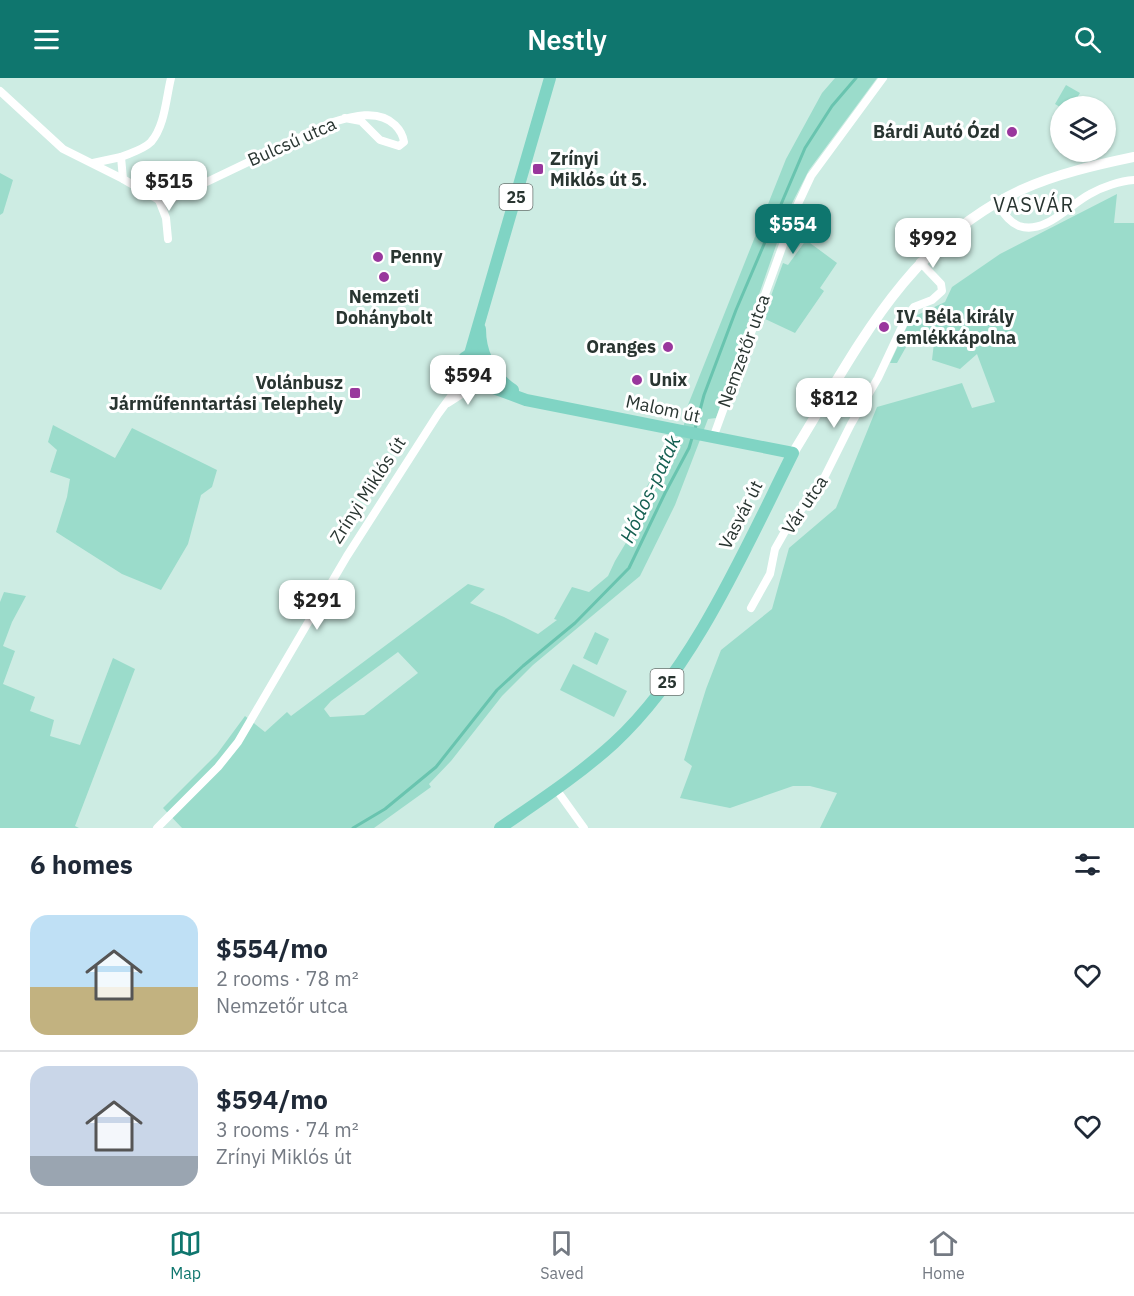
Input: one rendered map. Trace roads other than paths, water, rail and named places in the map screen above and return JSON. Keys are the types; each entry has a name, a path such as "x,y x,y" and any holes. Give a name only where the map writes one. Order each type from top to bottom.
{"main road":[{"name":"25","path":"478,384 466,382 460,374 461,362 470,354 550,78"},
{"name":"25","path":"480,317 480,340 488,363"},
{"name":"25","path":"470,354 479,354 488,363"},
{"name":"Malom út","path":"488,363 505,385 526,400"},
{"path":"478,384 488,377 488,363"},
{"name":"Malom út","path":"478,384 526,400 793,453"},
{"name":"25","path":"763,447 775,457 778,464 775,487"},
{"name":"Vasvár út","path":"500,828 556,789 614,742 661,691 704,625 793,453"}],"street":[{"path":"92,163 121,158 142,148 154,137 162,118 171,78"},
{"name":"Nemzetőr utca","path":"709,437 797,206 811,176 883,78"},
{"path":"0,91 63,149 159,200 166,218 168,239"},
{"name":"Bulcsú utca","path":"159,200 169,200 330,123 345,118 383,117 397,127 404,137 404,142 399,146 388,144 374,136 361,121 345,118"},
{"name":"Vasvár út","path":"793,453 895,291 920,262 955,230 996,203 1035,185 1134,156"},
{"path":"121,158 123,179"},
{"path":"996,203 1013,223 1034,227 1051,220 1090,194 1134,180"},
{"name":"Vár utca","path":"752,608 770,574 775,549 788,526 820,486 850,424 878,378 907,316 914,307 932,300 942,291 941,284 920,262"},
{"name":"Zrínyi Miklós út","path":"157,828 218,767 238,742 347,556 454,392 460,374"},
{"name":"Zrínyi Miklós út","path":"444,405 478,384"},
{"path":"556,789 584,828"}],"waterway":[{"name":"Hódos-patak","path":"695,429 704,395 736,310 805,148 832,106 856,78"},
{"name":"Hódos-patak","path":"353,828 385,809 436,767 497,690 575,623 629,568 689,448 693,435"}],"place":[{"name":"Bárdi Autó Ózd","path":"1012,132"},
{"name":"Zrínyi Miklós út 5.","path":"538,169"},
{"name":"Penny","path":"378,257"},
{"name":"Nemzeti Dohánybolt","path":"384,277"},
{"name":"IV. Béla király emlékkápolna","path":"884,327"},
{"name":"Oranges","path":"668,347"},
{"name":"Unix","path":"637,380"},
{"name":"Volánbusz Járműfenntartási Telephely","path":"355,393"}],"district":[{"name":"VASVÁR","path":"1034,205"}]}
